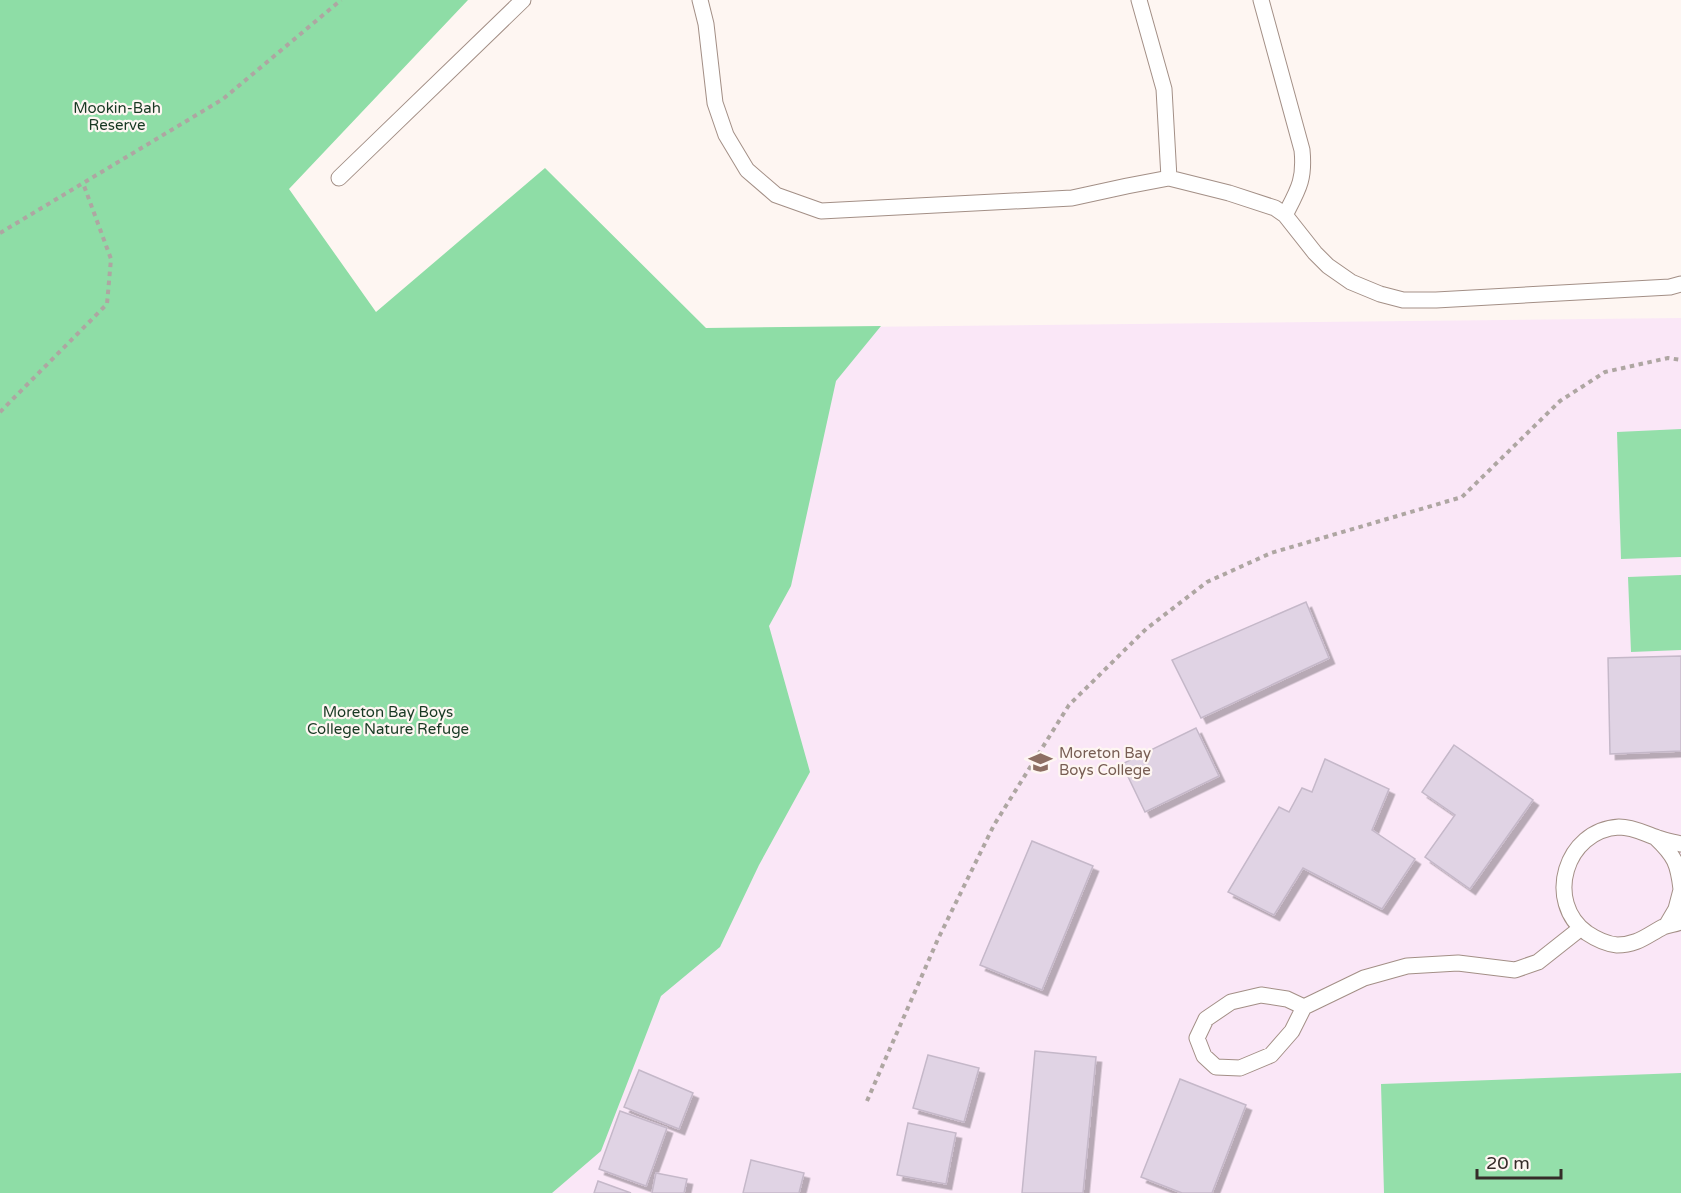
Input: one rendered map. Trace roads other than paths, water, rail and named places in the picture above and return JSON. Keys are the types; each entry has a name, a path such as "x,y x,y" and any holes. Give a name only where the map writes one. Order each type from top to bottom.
{"lane":[{"path":"339,178 523,0"},
{"path":"699,0 705,24 716,103 726,135 747,170 776,195 821,211 1072,198 1169,178 1229,193 1275,208 1285,215 1314,253 1328,266 1351,282 1380,294 1403,300 1436,300 1681,284"},
{"path":"1139,0 1164,89 1169,178"},
{"path":"1261,0 1302,150 1304,169 1300,185 1285,215"},
{"path":"1681,843 1656,838 1638,830 1618,827 1599,832 1582,843 1571,858 1564,876 1564,895 1570,913 1581,928 1596,939 1614,945 1633,944 1666,926 1681,922"},
{"path":"1656,838 1670,852 1679,870 1681,890 1676,909 1666,926"},
{"path":"1304,1007 1287,999 1261,995 1231,1002 1206,1018 1197,1038 1204,1056 1216,1067 1240,1068 1270,1055 1292,1032 1304,1007 1364,978 1407,966 1458,963 1515,970 1538,962 1581,928"}],"place":[{"name":"Moreton Bay Boys College","path":"1041,762"}],"park label":[{"name":"Mookin-Bah Reserve","path":"117,116"},
{"name":"Moreton Bay Boys College Nature Refuge","path":"388,720"}]}
